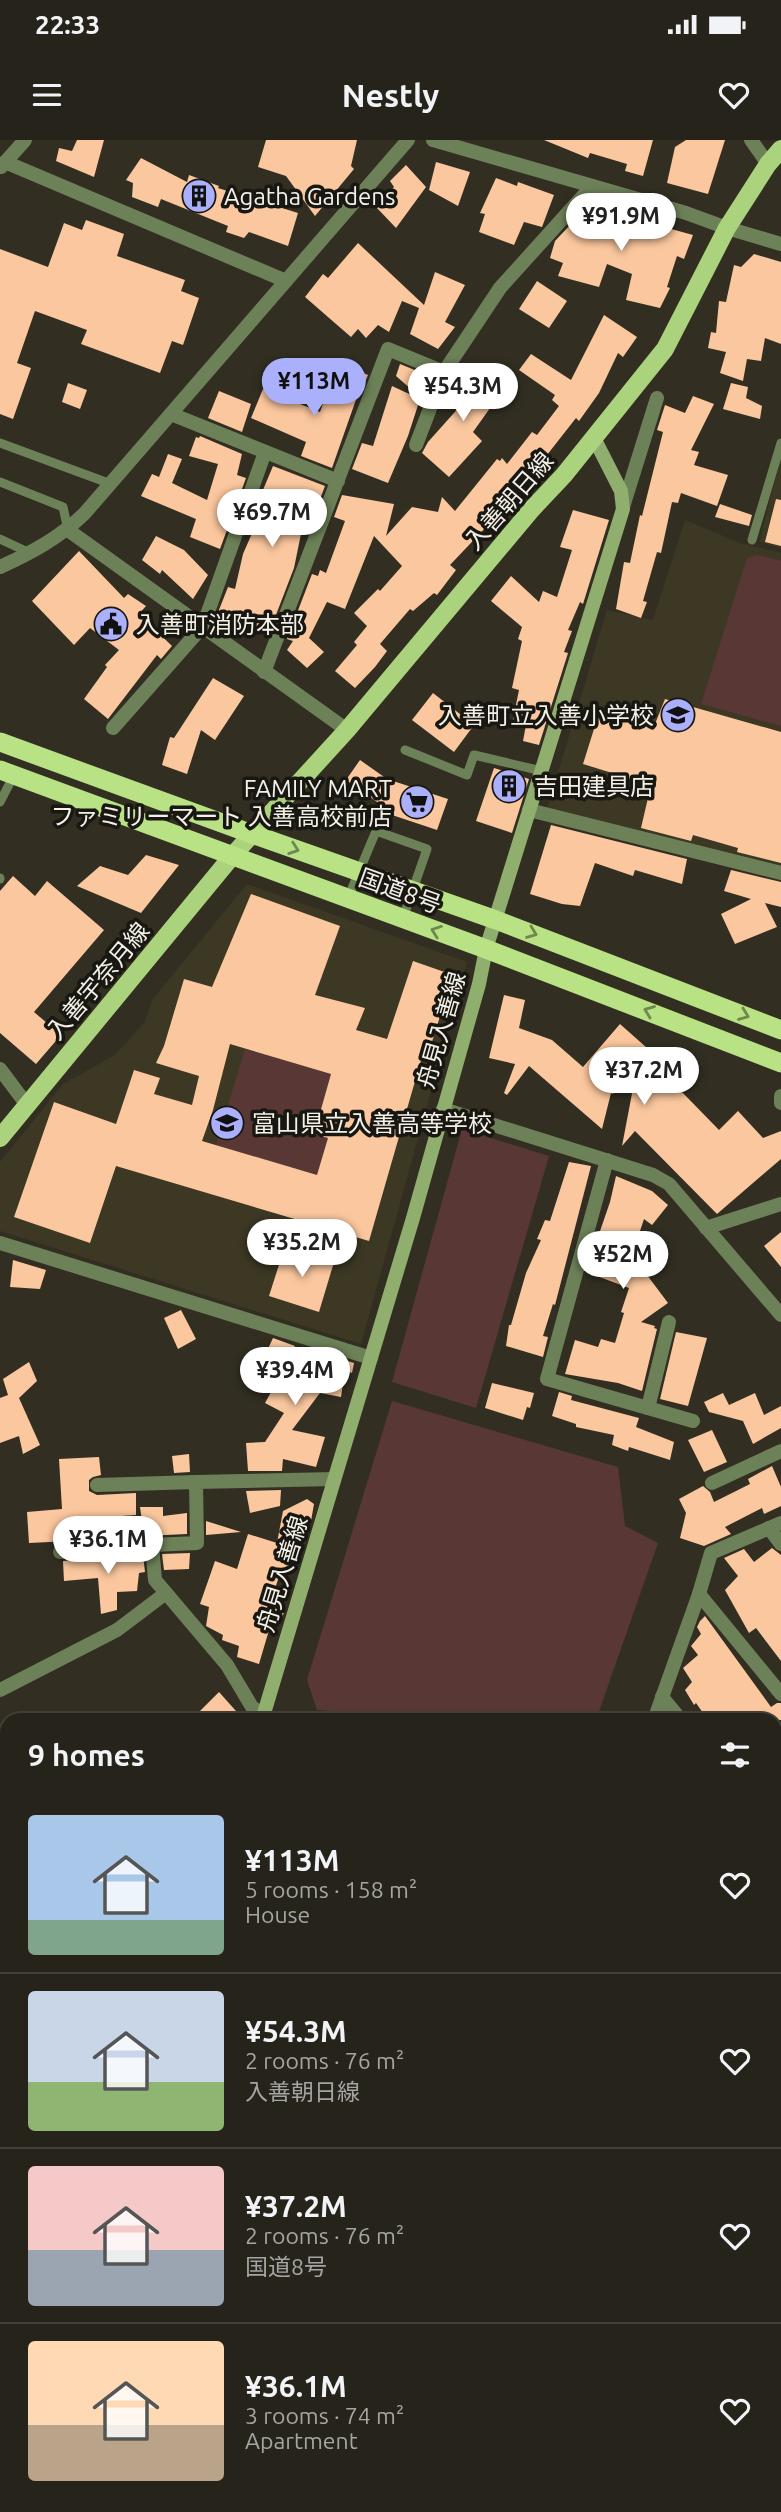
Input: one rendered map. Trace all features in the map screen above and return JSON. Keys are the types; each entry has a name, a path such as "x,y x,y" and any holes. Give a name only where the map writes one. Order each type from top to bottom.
{"highway":[{"name":"国道8号","path":"0,742 496,920 781,1030"},
{"name":"国道8号","path":"7,772 486,949 781,1063"}],"main road":[{"name":"入善朝日線","path":"233,855 347,730 594,438 665,349 727,228 768,164 781,149"},
{"path":"594,438 621,491 623,509"},
{"name":"舟見入善線","path":"264,1713 443,1109 479,984 486,949 623,509"},
{"name":"入善宇奈月線","path":"0,1138 233,855"}],"street":[{"path":"24,140 3,165 286,281"},
{"path":"0,567 68,530 111,484 408,140"},
{"path":"433,140 781,244"},
{"path":"751,140 768,164"},
{"path":"416,445 444,372 500,288 592,186"},
{"path":"264,672 388,349 444,372"},
{"path":"623,509 657,398"},
{"path":"171,414 338,481"},
{"path":"113,729 203,626 265,452"},
{"path":"68,530 347,730"},
{"path":"530,810 781,873"},
{"path":"0,1069 27,1105"},
{"path":"781,1097 781,1103"},
{"path":"443,1109 653,1175 669,1184 781,1315"},
{"path":"607,1160 547,1379 693,1421"},
{"path":"706,1227 781,1204"},
{"path":"0,1243 371,1357"},
{"path":"648,1408 669,1322"},
{"path":"712,1483 781,1451"},
{"path":"97,1485 334,1479"},
{"path":"60,1552 197,1543 196,1482"},
{"path":"657,1713 711,1553 775,1525 781,1544"},
{"path":"152,1545 155,1580 227,1665 258,1713"},
{"path":"0,1690 117,1630 166,1593"},
{"path":"699,1594 781,1694"},
{"path":"662,1698 675,1713"}],"lane":[{"path":"0,443 111,484"},
{"path":"751,540 781,443"},
{"path":"0,482 63,507 68,530"},
{"path":"0,539 30,553"},
{"path":"405,750 467,775 474,755 541,771"},
{"path":"0,802 7,772"},
{"path":"348,898 376,831 427,849 403,918"}],"shaded area":[{"path":"781,458 781,548 759,542"},
{"name":"入善町立入善小学校","path":"685,520 740,543 781,553 781,868 547,809 607,610 653,620"},
{"path":"757,555 781,561 781,726 701,704 747,558"},
{"name":"富山県立入善高等学校","path":"247,884 467,962 361,1344 0,1231 0,1162 63,1084 115,1055 145,1022 152,1000"},
{"path":"245,1049 331,1074 314,1133 328,1138 317,1175 216,1145"},
{"path":"462,1129 549,1156 476,1408 392,1382"},
{"path":"392,1401 618,1467 625,1526 658,1543 598,1713 362,1713 317,1710 307,1680"}],"building":[{"path":"77,140 104,140 94,177 56,161 59,148 72,151"},
{"path":"266,140 357,140 351,166 354,169 315,216 286,176 258,167"},
{"path":"544,140 653,140 643,176 625,171 627,164 590,153 588,158"},
{"path":"686,140 725,140 708,194 667,183 675,147"},
{"path":"141,158 187,182 189,175 219,186 218,188 298,213 288,246 249,232 244,238 226,232 228,226 161,199 158,207 132,197 133,183 126,180"},
{"path":"436,162 470,172 458,206 429,190"},
{"path":"406,165 426,187 396,228 377,208 394,187 390,181"},
{"path":"496,178 517,186 518,182 554,195 542,227 524,222 514,245 479,232 485,214 480,213"},
{"path":"588,206 693,235 684,259 677,256 667,287 670,288 660,308 626,300 632,274 607,264 599,287 558,276 563,263 550,258 555,241"},
{"path":"86,220 124,234 117,256 185,280 181,291 199,298 183,345 172,341 160,373 81,344 87,330 35,311 17,363 31,368 13,419 0,414 0,249 48,267 64,223 82,230"},
{"path":"358,243 424,305 435,272 465,285 445,322 455,327 438,349 410,334 419,308 402,301 389,332 378,325 366,338 358,329 351,337 305,297 323,274 328,278"},
{"path":"754,254 781,262 781,344 765,338 761,361 747,359 743,381 720,373 726,352 708,348 711,332 716,333 719,301 726,302 734,265 741,267"},
{"path":"537,281 567,301 549,328 519,309"},
{"path":"604,315 637,337 623,357 618,353 599,393 579,421 576,418 526,485 450,565 456,570 437,595 434,593 413,611 410,609 380,644 387,651 355,688 335,671 357,645 354,642 367,626 354,613 378,589 380,591 402,566 374,536 345,609 327,602 309,638 324,652 307,668 287,650 293,641 287,639 312,574 318,576 320,570 326,573 345,521 334,517 342,495 394,504 386,536 412,507 438,512 442,497 455,511 497,459 500,461 502,458 507,464 532,432 537,435 559,406 552,400 555,395 519,370 531,354 571,380"},
{"path":"400,364 427,375 420,397 396,376"},
{"path":"464,366 485,381 491,375 505,387 473,432 482,441 449,477 422,453 428,442 470,395 455,380"},
{"path":"349,367 368,375 361,392 359,391 332,468 301,456 306,442 251,418 263,389 320,412 329,386 342,391"},
{"path":"68,383 87,390 80,409 62,402"},
{"path":"731,383 748,387 746,398 762,406 760,419 723,409"},
{"path":"392,386 420,399 388,483 352,469 362,443 373,446"},
{"path":"219,391 251,404 242,432 208,418"},
{"path":"693,396 714,404 691,450 699,452 694,465 728,475 717,506 681,493 678,503 672,502 661,553 657,552 641,618 616,609 624,562 630,563 663,432 657,430 665,405 685,413"},
{"path":"200,436 242,454 237,475 246,478 220,549 190,537 196,519 141,496 152,474 159,477 168,454 182,459 172,483 207,500 218,464 189,456 196,437"},
{"path":"273,466 325,486 308,531 302,529 294,568 269,633 217,615 228,587 235,589 243,554 256,524 250,521"},
{"path":"776,499 781,500 781,546 765,542"},
{"path":"720,504 752,515 749,526 715,517"},
{"path":"573,510 609,520 583,604 580,602 568,630 572,631 564,652 568,653 539,745 523,741 526,725 512,724 519,690 512,688 522,641 518,639 522,627 491,601 511,576 539,602 543,591 557,597 572,550 560,547"},
{"path":"156,536 184,550 208,575 193,599 162,570 160,574 142,560"},
{"path":"79,551 124,598 128,594 146,606 139,614 172,646 161,659 157,655 108,719 84,699 107,667 105,665 119,650 90,628 74,645 32,601"},
{"path":"213,678 244,696 215,740 201,730 187,774 162,765 170,737 174,738"},
{"path":"433,693 474,725 454,752 412,720"},
{"path":"665,699 781,732 781,863 737,852 738,848 693,835 691,841 641,828 651,785 583,764 599,713 655,724"},
{"path":"360,760 387,779 448,799 437,830 389,814 390,811 346,780"},
{"path":"494,768 529,779 512,833 476,821"},
{"path":"551,825 687,859 682,884 635,870 633,876 595,863 580,906 562,904 530,894"},
{"path":"146,855 179,865 141,913 77,886 100,866 128,875"},
{"path":"731,870 781,882 781,907 765,903 777,927 735,944 721,914 751,899 724,891"},
{"path":"13,876 35,896 47,881 104,930 34,1012 61,1035 36,1064 0,1033 0,891"},
{"path":"251,894 340,926 315,995 365,1008 356,1030 387,1039 413,961 453,975 431,1045 426,1043 369,1241 116,1166 90,1243 14,1217 54,1102 116,1124 134,1070 160,1078 154,1094 192,1105 199,1076 156,1063 164,1046 184,979 212,987","holes":["230,1044 331,1074 314,1134 328,1138 317,1175 202,1141"]},
{"path":"504,995 525,1000 519,1028 552,1040 583,1067 620,1024 647,1048 643,1052 719,1130 738,1111 763,1138 781,1131 781,1159 717,1214 635,1131 622,1146 634,1083 618,1079 613,1094 611,1093 602,1129 529,1066 507,1095 504,1093 515,1064 489,1058"},
{"path":"569,1162 591,1166 555,1305 553,1304 543,1336 548,1337 543,1357 506,1346 509,1325 526,1273 541,1240 537,1239 545,1220 550,1221"},
{"path":"616,1176 652,1191 668,1205 652,1225 644,1219 632,1255 668,1303 641,1322 657,1329 642,1391 618,1383 565,1374 575,1340 598,1347 601,1339 615,1343 624,1313 621,1312 629,1288 586,1272"},
{"path":"781,1232 781,1267 764,1246"},
{"path":"285,1246 334,1262 319,1312 269,1296"},
{"path":"13,1260 46,1270 40,1289 10,1287"},
{"path":"181,1310 196,1339 178,1349 164,1318"},
{"path":"676,1332 707,1338 688,1406 660,1399"},
{"path":"273,1338 295,1346 290,1357 324,1369 326,1360 313,1353 314,1351 354,1363 352,1373 345,1370 341,1397 320,1393 292,1430 325,1437 316,1467 283,1459 282,1471 248,1471 246,1443 265,1442 284,1413 265,1403 281,1374 260,1366"},
{"path":"29,1362 37,1381 19,1398 40,1445 23,1454 19,1436 0,1443 0,1398 8,1395 3,1379"},
{"path":"492,1383 534,1393 523,1420 485,1408"},
{"path":"559,1392 572,1396 571,1400 639,1418 636,1427 674,1442 670,1460 629,1447 628,1451 612,1445 614,1435 576,1427 576,1424 552,1416"},
{"path":"723,1393 729,1405 755,1393 764,1415 781,1406 781,1428 753,1444 743,1421 709,1412 704,1402"},
{"path":"712,1430 727,1462 704,1472 688,1440"},
{"path":"189,1454 190,1472 174,1473 172,1456"},
{"path":"99,1457 101,1475 89,1480 89,1491 97,1495 136,1493 136,1515 107,1517 110,1539 29,1543 27,1512 62,1509 59,1459"},
{"path":"772,1466 781,1487 781,1506 764,1514 762,1508 725,1527 731,1534 704,1546 680,1538 686,1513 679,1499 703,1486 710,1492 714,1502 750,1484 748,1479"},
{"path":"281,1490 280,1506 250,1513 246,1491"},
{"path":"307,1499 314,1504 311,1521 303,1517 286,1579 279,1576 271,1602 285,1608 281,1622 272,1620 259,1664 237,1657 239,1646 222,1640 223,1635 206,1626 209,1607 200,1604 215,1561 237,1569 248,1534 277,1543 283,1511"},
{"path":"140,1507 163,1507 163,1516 187,1513 187,1534 144,1536"},
{"path":"206,1521 241,1532 206,1535"},
{"path":"772,1548 781,1555 781,1661 756,1628 749,1633 725,1590 738,1576 724,1558 744,1549 754,1562"},
{"path":"190,1553 189,1569 164,1570 162,1554"},
{"path":"143,1555 145,1572 139,1573 137,1591 117,1592 117,1610 101,1614 98,1578 64,1581 63,1561"},
{"path":"705,1616 771,1707 781,1703 781,1713 703,1713 696,1703 694,1705 685,1690 692,1682 683,1668 698,1655 691,1646 701,1634 697,1627"},
{"path":"219,1692 238,1713 198,1713"}],"place":[{"name":"Agatha Gardens","path":"199,196"},
{"name":"入善町消防本部","path":"111,624"},
{"name":"入善町立入善小学校","path":"678,715"},
{"name":"吉田建具店","path":"509,786"},
{"name":"FAMILY MART ファミリーマート 入善高校前店","path":"417,802"},
{"name":"富山県立入善高等学校","path":"227,1123"}]}
